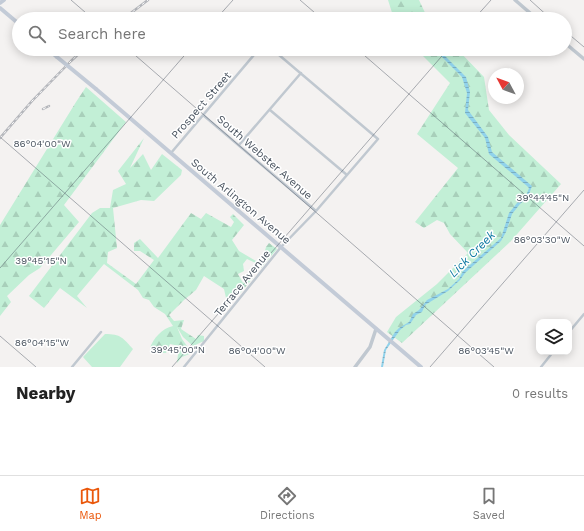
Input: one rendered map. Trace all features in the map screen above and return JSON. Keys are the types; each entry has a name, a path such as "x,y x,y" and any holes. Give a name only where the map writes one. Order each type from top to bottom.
{"main road":[{"path":"0,3 4,0"},
{"path":"0,8 12,18"},
{"name":"South Arlington Avenue","path":"56,56 421,367"}],"street":[{"path":"515,0 529,12"},
{"path":"572,49 584,59"},
{"name":"Prospect Street","path":"170,153 253,56"},
{"path":"239,145 301,74 280,56"},
{"name":"Terrace Avenue","path":"184,367 280,247 316,211 378,139 301,74"},
{"path":"270,110 347,175"},
{"name":"South Webster Avenue","path":"203,115 316,211"},
{"path":"572,328 584,314"},
{"path":"355,367 370,347 376,329"},
{"path":"72,367 101,332"},
{"path":"541,367 551,355"}],"green space":[{"path":"388,0 419,0 425,12 392,12"},
{"path":"423,56 464,56 484,77 489,110 509,135 561,184 511,241 402,343 387,332 396,317 437,284 468,253 450,234 444,223 437,220 424,228 415,222 458,168 417,134 450,83"},
{"path":"86,87 126,122 64,205 79,222 40,268 29,275 7,296 11,302 0,316 0,225"},
{"path":"144,138 130,168 143,154 151,170 162,154 182,170 181,175 154,201 141,200 113,208 117,248 108,252 107,263 136,284 154,260 140,251 134,251 134,243 140,239 158,258 191,213 201,219 206,213 231,227 234,222 230,217 233,214 244,225 232,240 239,251 261,264 266,247 269,243 277,249 261,268 260,265 247,259 243,264 244,271 238,274 243,283 251,277 253,278 235,299 226,298 224,289 204,276 196,290 169,315 174,321 184,320 181,329 196,339 198,335 204,336 204,341 193,346 183,337 177,327 182,339 192,353 182,357 177,363 179,346 170,344 166,353 156,353 150,348 158,334 173,326 165,314 154,307 149,300 143,298 138,290 104,264 77,296 87,308 60,288 44,308 29,296 92,213 100,208 110,208 113,190 126,184 118,171"},
{"path":"105,334 121,337 133,349 120,367 92,367 83,357"}],"water":[{"name":"Lick Creek","path":"441,56 445,56 466,77 470,92 468,110 488,137 492,152 532,186 528,197 512,214 506,232 501,241 465,273 448,291 425,305 422,312 416,315 410,324 406,325 400,330 386,350 383,367 381,367 384,350 395,332 409,322 413,314 419,310 427,300 448,289 459,279 463,271 501,238 509,213 517,203 526,196 529,188 489,154 485,138 465,113 467,93 462,77"}],"railway":[{"path":"132,12 148,0"},
{"path":"0,138 32,101 76,56"},
{"path":"43,109 49,106"}]}
